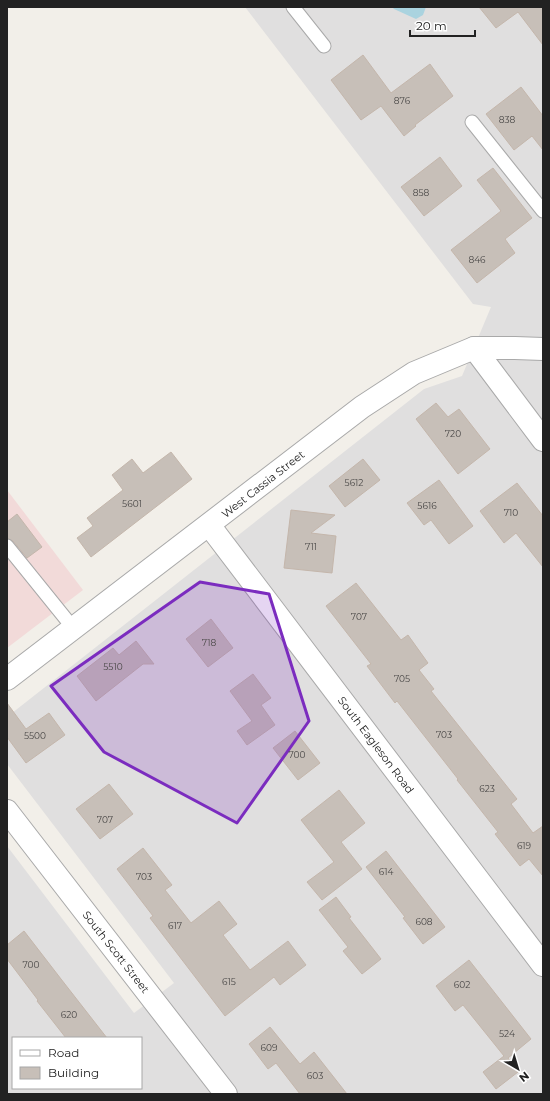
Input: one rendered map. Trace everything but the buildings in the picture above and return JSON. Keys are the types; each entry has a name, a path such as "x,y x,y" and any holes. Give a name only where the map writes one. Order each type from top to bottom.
{"street":[{"name":"West Cassia Street","path":"7,679 209,526 362,407 414,373 474,348 543,349"},
{"path":"474,348 543,440"},
{"name":"South Eagleson Road","path":"209,526 543,966"},
{"name":"South Scott Street","path":"7,810 226,1094"}],"lane":[{"path":"293,7 324,46"},
{"path":"472,122 543,211"},
{"path":"7,546 74,629"}],"highlighted area":[{"path":"200,582 269,594 309,721 237,823 104,752 51,686"}],"shaded area":[{"path":"245,7 543,7 543,1094 7,1094 7,846 134,1013 174,983 7,764 7,717 424,389 462,376 491,307 473,304"},
{"path":"7,490 83,590 7,648"}],"water":[{"path":"392,7 426,7 423,15 416,19"}]}
